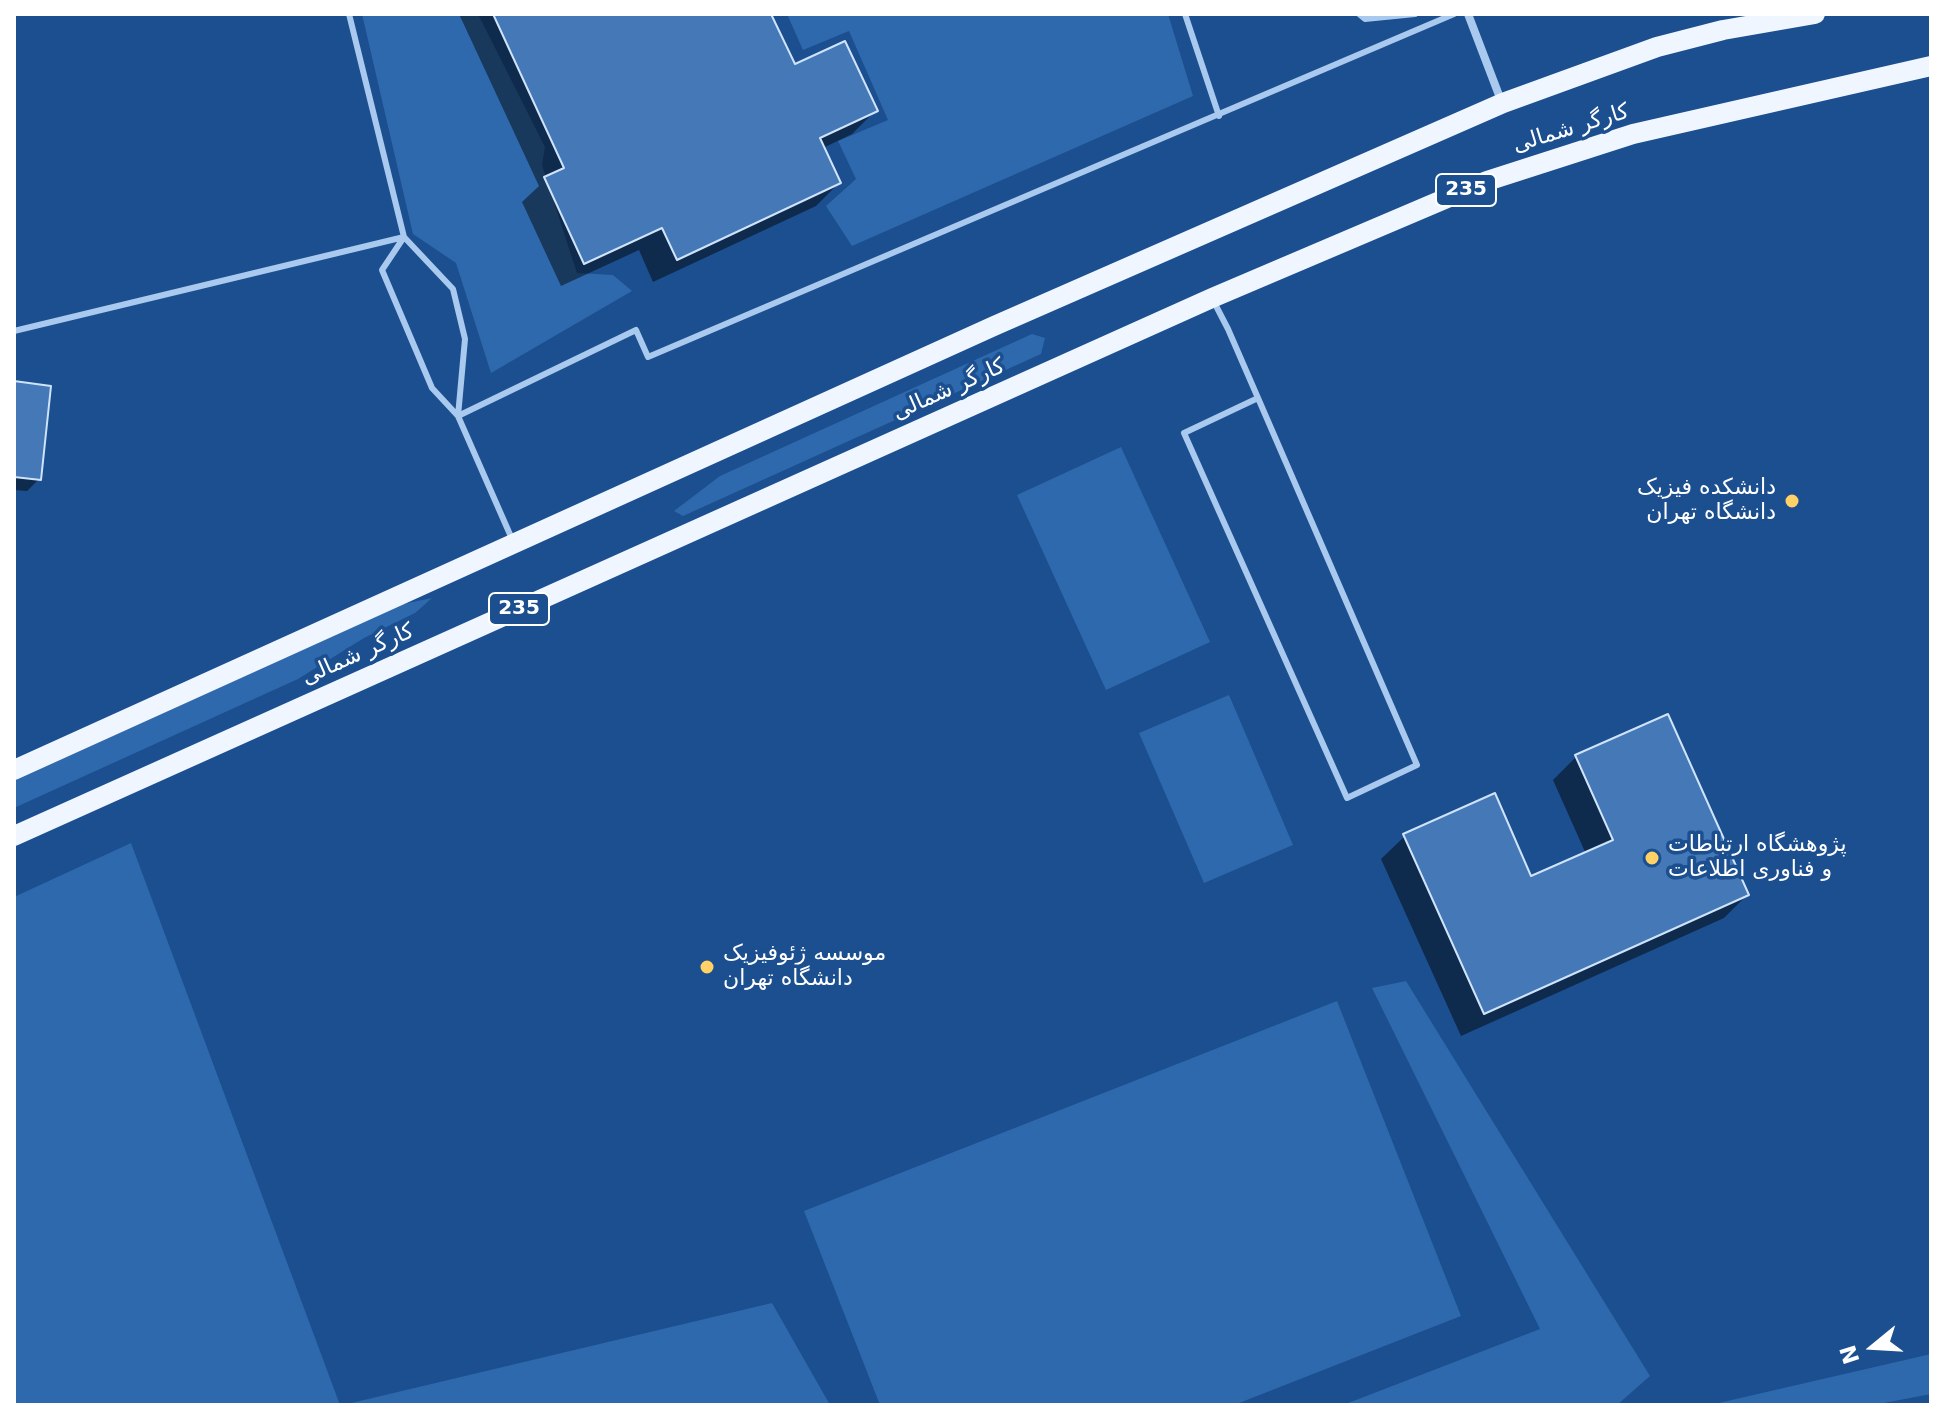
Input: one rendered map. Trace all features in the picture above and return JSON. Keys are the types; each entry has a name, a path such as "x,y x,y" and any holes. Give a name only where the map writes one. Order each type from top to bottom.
{"main road":[{"name":"کارگر شمالی","path":"14,770 994,326 1503,103 1657,47 1723,30 1815,14"},
{"name":"کارگر شمالی","path":"14,836 1212,298 1487,181 1633,134 1931,66"}],"street":[{"path":"1468,14 1503,103"}],"lane":[{"path":"349,14 404,237 453,289 465,339 458,416"},
{"path":"1185,14 1219,116"},
{"path":"1359,14 1365,19 1415,14"},
{"path":"458,416 636,330 648,357 1454,14"},
{"path":"14,331 404,237"},
{"path":"404,237 382,270 432,388 458,416 514,544"},
{"path":"1212,298 1258,398 1417,765 1347,798 1184,433 1258,398"}],"shaded area":[{"path":"362,14 478,14 545,147 542,165 577,273 613,275 632,291 491,373 456,263 413,234"},
{"path":"787,14 1168,14 1193,96 852,246 826,206 856,179 838,141 888,120 849,31 803,50"},
{"path":"1032,334 1045,338 1041,354 683,516 674,511 720,476"},
{"path":"1121,447 1210,642 1106,690 1017,495"},
{"path":"432,598 415,613 364,638 298,679 14,808 14,781 403,604"},
{"path":"1229,695 1293,845 1204,883 1139,733"},
{"path":"131,843 340,1405 14,1405 14,897"},
{"path":"1406,981 1650,1376 1617,1405 1343,1405 1540,1329 1372,988"},
{"path":"1337,1001 1461,1316 1234,1405 880,1405 804,1211"},
{"path":"772,1303 830,1405 343,1405"},
{"path":"1931,1354 1931,1394 1873,1405 1710,1405"}],"building":[{"path":"493,14 771,14 795,64 845,41 878,111 820,138 841,183 677,260 662,228 584,264 544,177 564,168"},
{"path":"14,381 51,386 41,480 14,477"},
{"name":"پژوهشگاه ارتباطات و فناوری اطلاعات","path":"1668,714 1749,895 1484,1014 1403,834 1495,793 1531,876 1613,840 1575,755"}],"place":[{"name":"دانشکده فیزیک دانشگاه تهران","path":"1792,501"},
{"name":"پژوهشگاه ارتباطات و فناوری اطلاعات","path":"1652,858"},
{"name":"موسسه ژئوفیزیک دانشگاه تهران","path":"707,967"}]}
